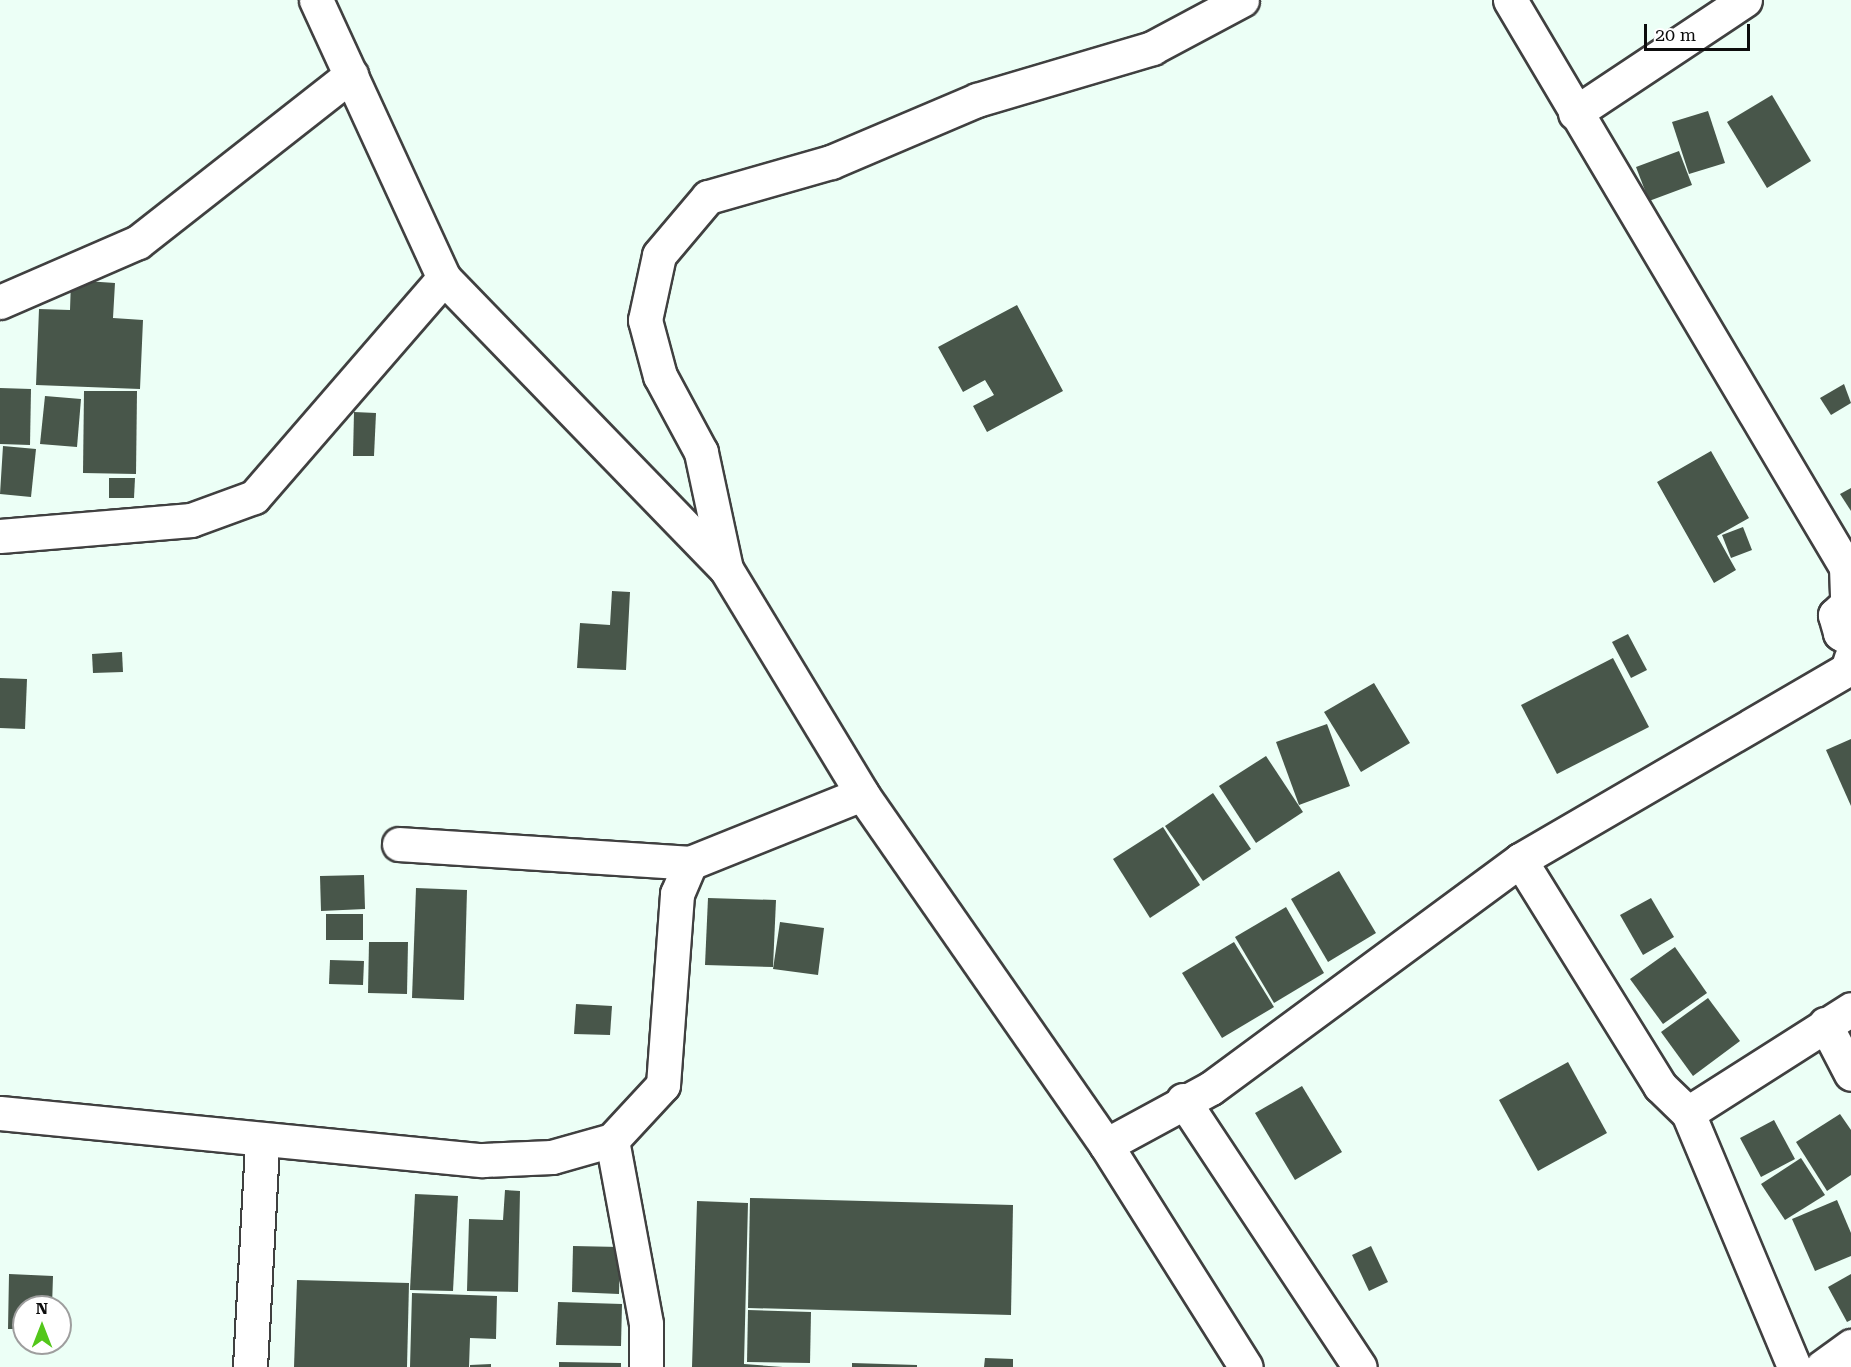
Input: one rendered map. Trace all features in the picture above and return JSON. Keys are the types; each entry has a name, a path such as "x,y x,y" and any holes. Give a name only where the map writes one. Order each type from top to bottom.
{"street":[{"path":"316,0 444,278 726,569 862,794 1106,1146 1246,1367"},
{"path":"726,569 701,452 660,376 645,320 659,255 708,197 831,162 977,100 1152,48 1242,0"},
{"path":"1510,0 1575,114 1846,567 1849,600 1839,607 1835,625 1851,640"},
{"path":"1575,114 1745,0"},
{"path":"0,302 138,242 351,75"},
{"path":"0,536 191,520 254,496 444,278"},
{"path":"1106,1146 1283,1036 1520,860 1847,670 1851,658"},
{"path":"399,844 690,863 862,794"},
{"path":"1520,860 1660,1086 1688,1113 1794,1367"},
{"path":"0,1113 262,1143 322,1141 483,1160 552,1157 612,1140 663,1085 677,894 690,863"},
{"path":"1688,1113 1838,1016 1851,1074"},
{"path":"1183,1100 1360,1367"},
{"path":"612,1140 646,1324 646,1367"},
{"path":"250,1367 262,1143"},
{"path":"1822,1367 1851,1346"}],"building":[{"path":"1772,95 1811,161 1767,188 1727,122"},
{"path":"1708,111 1725,163 1689,174 1672,122"},
{"path":"1679,151 1692,185 1649,201 1636,167"},
{"path":"71,280 115,283 113,318 143,320 140,389 36,385 39,309 70,310"},
{"path":"1017,305 1063,391 987,432 973,406 994,395 985,380 963,392 938,347"},
{"path":"1844,384 1851,403 1831,415 1820,398"},
{"path":"0,388 31,389 30,445 0,444"},
{"path":"84,391 137,391 136,474 83,473"},
{"path":"45,396 81,399 77,447 40,444"},
{"path":"354,412 376,413 374,456 353,456"},
{"path":"3,446 36,449 31,497 0,494"},
{"path":"1711,451 1749,518 1717,536 1736,570 1714,583 1657,482"},
{"path":"109,478 135,478 134,498 109,498"},
{"path":"1851,488 1851,511 1840,494"},
{"path":"1743,527 1752,550 1731,558 1722,535"},
{"path":"612,591 630,592 626,670 577,668 580,623 610,625"},
{"path":"1628,634 1647,670 1631,678 1612,642"},
{"path":"122,652 123,672 93,673 92,654"},
{"path":"1613,658 1649,727 1557,774 1521,705"},
{"path":"0,678 27,679 25,729 0,728"},
{"path":"1374,683 1410,743 1361,772 1324,712"},
{"path":"1327,724 1350,786 1299,805 1276,742"},
{"path":"1851,739 1851,806 1826,750"},
{"path":"1266,756 1303,812 1256,843 1219,786"},
{"path":"1213,793 1251,849 1203,881 1165,826"},
{"path":"1163,827 1200,885 1150,918 1113,859"},
{"path":"1339,871 1376,933 1328,962 1291,899"},
{"path":"364,875 365,909 321,911 320,876"},
{"path":"416,888 467,890 464,1000 412,998"},
{"path":"708,898 776,900 773,967 705,965"},
{"path":"1651,898 1674,937 1643,955 1620,915"},
{"path":"1286,907 1324,973 1274,1003 1235,937"},
{"path":"326,914 363,914 363,940 326,940"},
{"path":"780,922 824,928 818,975 773,969"},
{"path":"369,942 408,942 407,994 368,993"},
{"path":"1234,942 1274,1007 1222,1038 1182,973"},
{"path":"1675,947 1707,993 1663,1024 1630,979"},
{"path":"330,960 364,961 363,985 329,984"},
{"path":"1708,998 1740,1041 1693,1076 1661,1032"},
{"path":"576,1004 612,1006 610,1035 574,1034"},
{"path":"1568,1062 1607,1133 1538,1171 1499,1100"},
{"path":"1302,1086 1342,1152 1295,1180 1255,1113"},
{"path":"1840,1114 1851,1130 1851,1175 1827,1191 1796,1142"},
{"path":"1774,1120 1795,1159 1761,1177 1740,1138"},
{"path":"1801,1158 1825,1195 1785,1220 1761,1184"},
{"path":"505,1190 520,1191 518,1292 467,1291 469,1219 503,1220"},
{"path":"415,1194 458,1196 453,1291 410,1290"},
{"path":"750,1198 1013,1205 1011,1315 748,1308"},
{"path":"1837,1200 1851,1233 1851,1256 1815,1271 1792,1219"},
{"path":"697,1201 748,1203 744,1364 783,1367 692,1367"},
{"path":"573,1246 620,1247 619,1294 572,1292"},
{"path":"1371,1246 1388,1282 1369,1291 1352,1255"},
{"path":"9,1274 53,1276 52,1295 12,1295 12,1329 8,1329"},
{"path":"1851,1274 1851,1320 1847,1322 1828,1287"},
{"path":"297,1280 409,1283 407,1367 294,1367"},
{"path":"412,1293 497,1296 496,1339 470,1338 469,1367 410,1367"},
{"path":"558,1302 622,1304 621,1346 556,1345"},
{"path":"748,1310 811,1312 810,1363 747,1362"},
{"path":"985,1358 1013,1359 1013,1367 984,1367"},
{"path":"559,1362 621,1363 621,1367 559,1367"},
{"path":"852,1363 917,1365 917,1367 852,1367"},
{"path":"491,1364 491,1367 470,1367 470,1365"}]}
